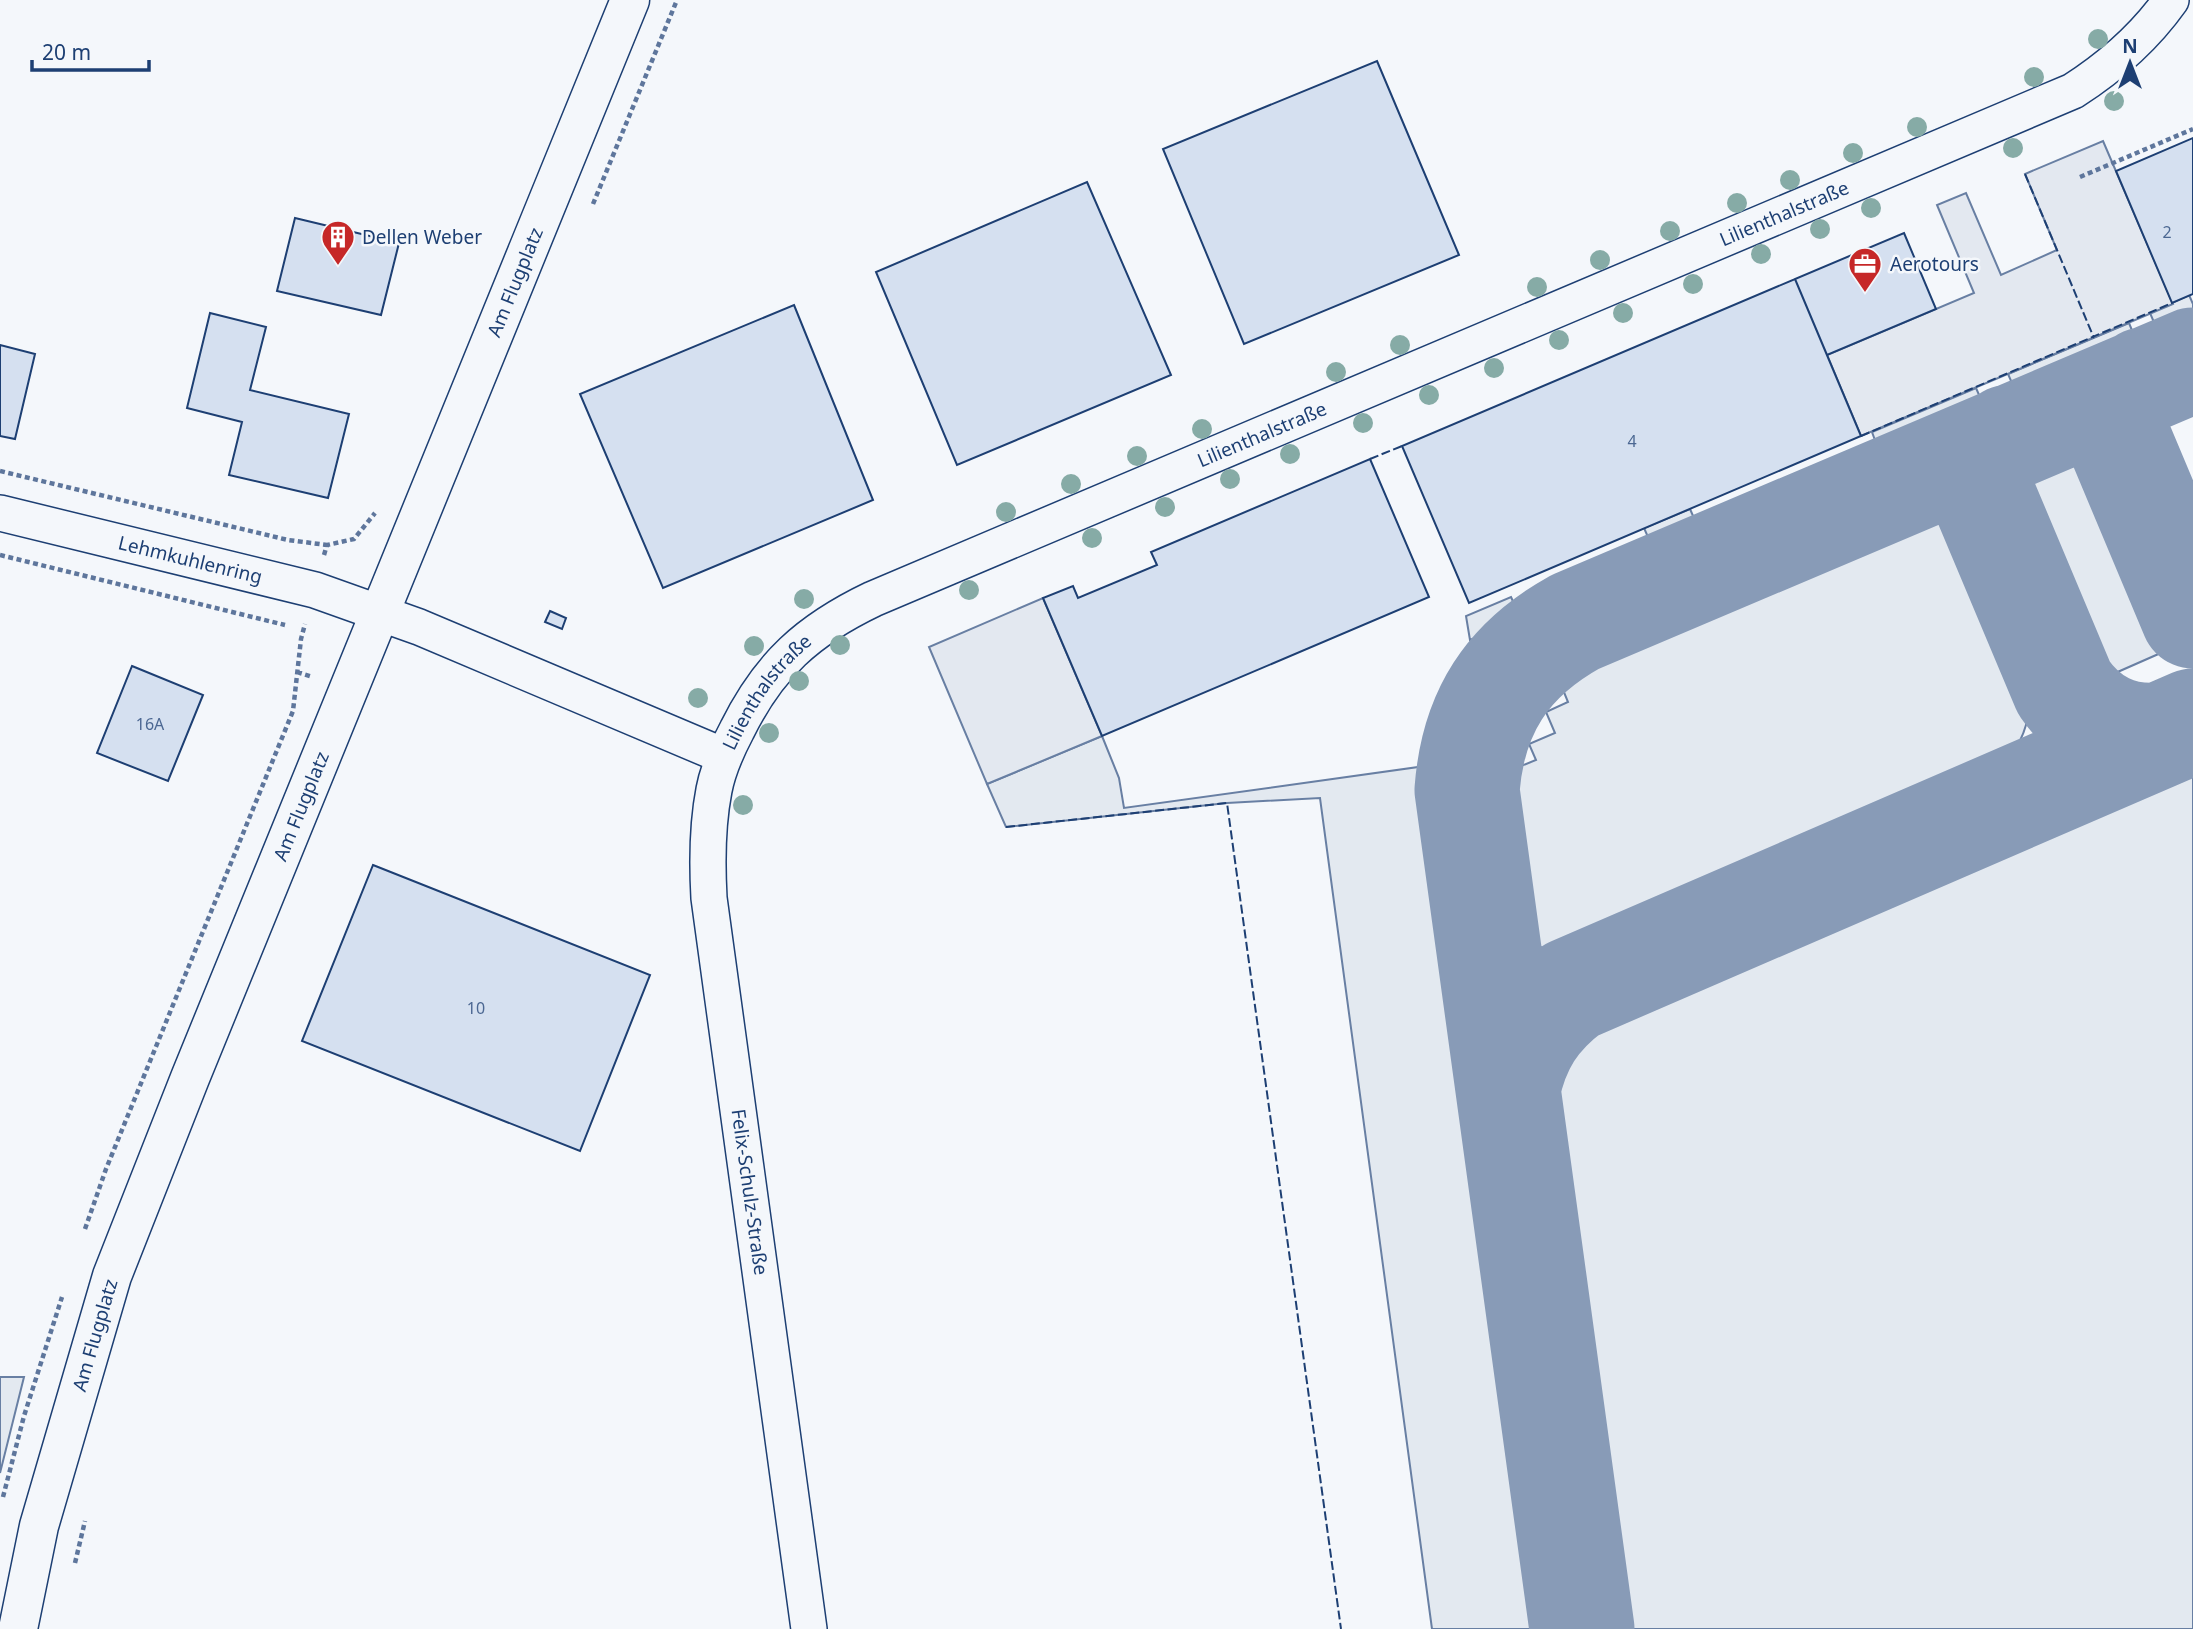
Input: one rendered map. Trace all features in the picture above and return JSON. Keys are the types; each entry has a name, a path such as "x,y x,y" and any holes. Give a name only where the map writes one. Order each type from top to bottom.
{"street":[{"name":"Am Flugplatz","path":"18,1629 39,1527 112,1276 630,0"},
{"name":"Lilienthalstraße","path":"381,612 724,756 755,695 772,671 793,650 843,613 2073,91 2117,60 2143,36 2171,0"},
{"name":"Lehmkuhlenring","path":"0,513 315,590 381,612"},
{"name":"Felix-Schulz-Straße","path":"724,756 714,789 709,825 709,898 809,1629"}],"path":[{"path":"588,215 677,0"},
{"path":"2080,177 2193,128"},
{"path":"0,471 288,540 327,545 354,539 376,512"},
{"path":"81,1240 106,1169 293,712 304,629 327,545"},
{"path":"0,555 304,629"},
{"path":"0,1510 24,1416 65,1287"},
{"path":"72,1576 88,1508"}],"shaded area":[{"path":"2103,141 2173,304 1861,436 1827,355 1974,293 1937,205 1966,193 2001,275 2057,250 2025,174"},
{"path":"2189,295 2193,304 2193,334 2164,346 2150,313"},
{"path":"2129,323 2142,355 2022,406 2008,374"},
{"path":"1976,388 1990,420 1840,483 1831,462 1876,443 1872,432"},
{"path":"2057,444 2059,449 2086,456 2093,454 2163,620 2163,652 2113,674 2082,655 2012,488 2018,485 2032,461 2029,455"},
{"path":"2193,489 2193,517 2185,521 2175,497"},
{"path":"1922,501 1924,506 1952,513 1958,511 2028,678 2029,705 2025,730 2005,763 1995,773 1581,949 1556,952 1529,941 1517,929 1508,912 1493,811 1516,807 1511,770 1536,760 1529,744 1555,733 1546,712 1568,702 1559,680 1581,671 1572,650"},
{"path":"1690,509 1704,541 1658,560 1644,528"},
{"path":"1511,597 1521,619 1470,640 1466,616"},
{"path":"1043,598 1102,736 987,784 929,647"},
{"path":"1102,736 1119,778 1124,808 1440,764 1472,997 1464,999 1551,1629 1432,1629 1320,798 1227,803 1006,827 987,784"},
{"path":"2193,758 2193,1629 1613,1629 1543,1117 1555,1069 1570,1042 1605,1007"},
{"path":"0,1377 24,1377 0,1473"}],"building":[{"path":"1377,61 1459,255 1244,344 1163,149"},
{"path":"2193,138 2193,294 2172,303 2116,171"},
{"path":"1087,182 1171,375 957,465 876,272"},
{"name":"Dellen Weber","path":"295,218 399,243 381,315 277,291"},
{"path":"1904,233 1936,309 1827,355 1795,279"},
{"path":"1795,279 1861,436 1469,603 1402,446"},
{"path":"794,305 873,500 663,588 580,394"},
{"path":"210,313 266,327 250,390 349,414 328,498 229,475 242,422 187,408"},
{"path":"0,345 35,354 15,439 0,436"},
{"path":"1370,459 1429,597 1102,736 1043,598 1073,586 1078,598 1157,565 1151,552"},
{"path":"550,611 566,618 562,629 545,622"},
{"path":"132,666 203,695 168,781 97,753"},
{"path":"373,865 650,975 580,1151 302,1041"}],"taxiway":[{"path":"1582,1629 1467,790 1477,736 1486,713 1498,691 1530,653 1575,622 2193,360"},
{"path":"2144,380 2129,393 2120,407 2117,422 2120,442 2193,616"},
{"path":"2009,437 1994,450 1985,464 1982,480 1985,500 2064,688 2083,710 2106,725 2131,734 2160,735"},
{"path":"1508,1089 1517,1059 1530,1033 1548,1010 1571,990 2193,721"}],"fence":[{"path":"2025,174 2094,338"},
{"path":"1861,436 2172,303"},
{"path":"1370,459 1402,446"},
{"path":"1006,827 1227,803 1341,1629"}],"place":[{"name":"Dellen Weber","path":"338,267"},
{"name":"Aerotours","path":"1865,294"}]}
